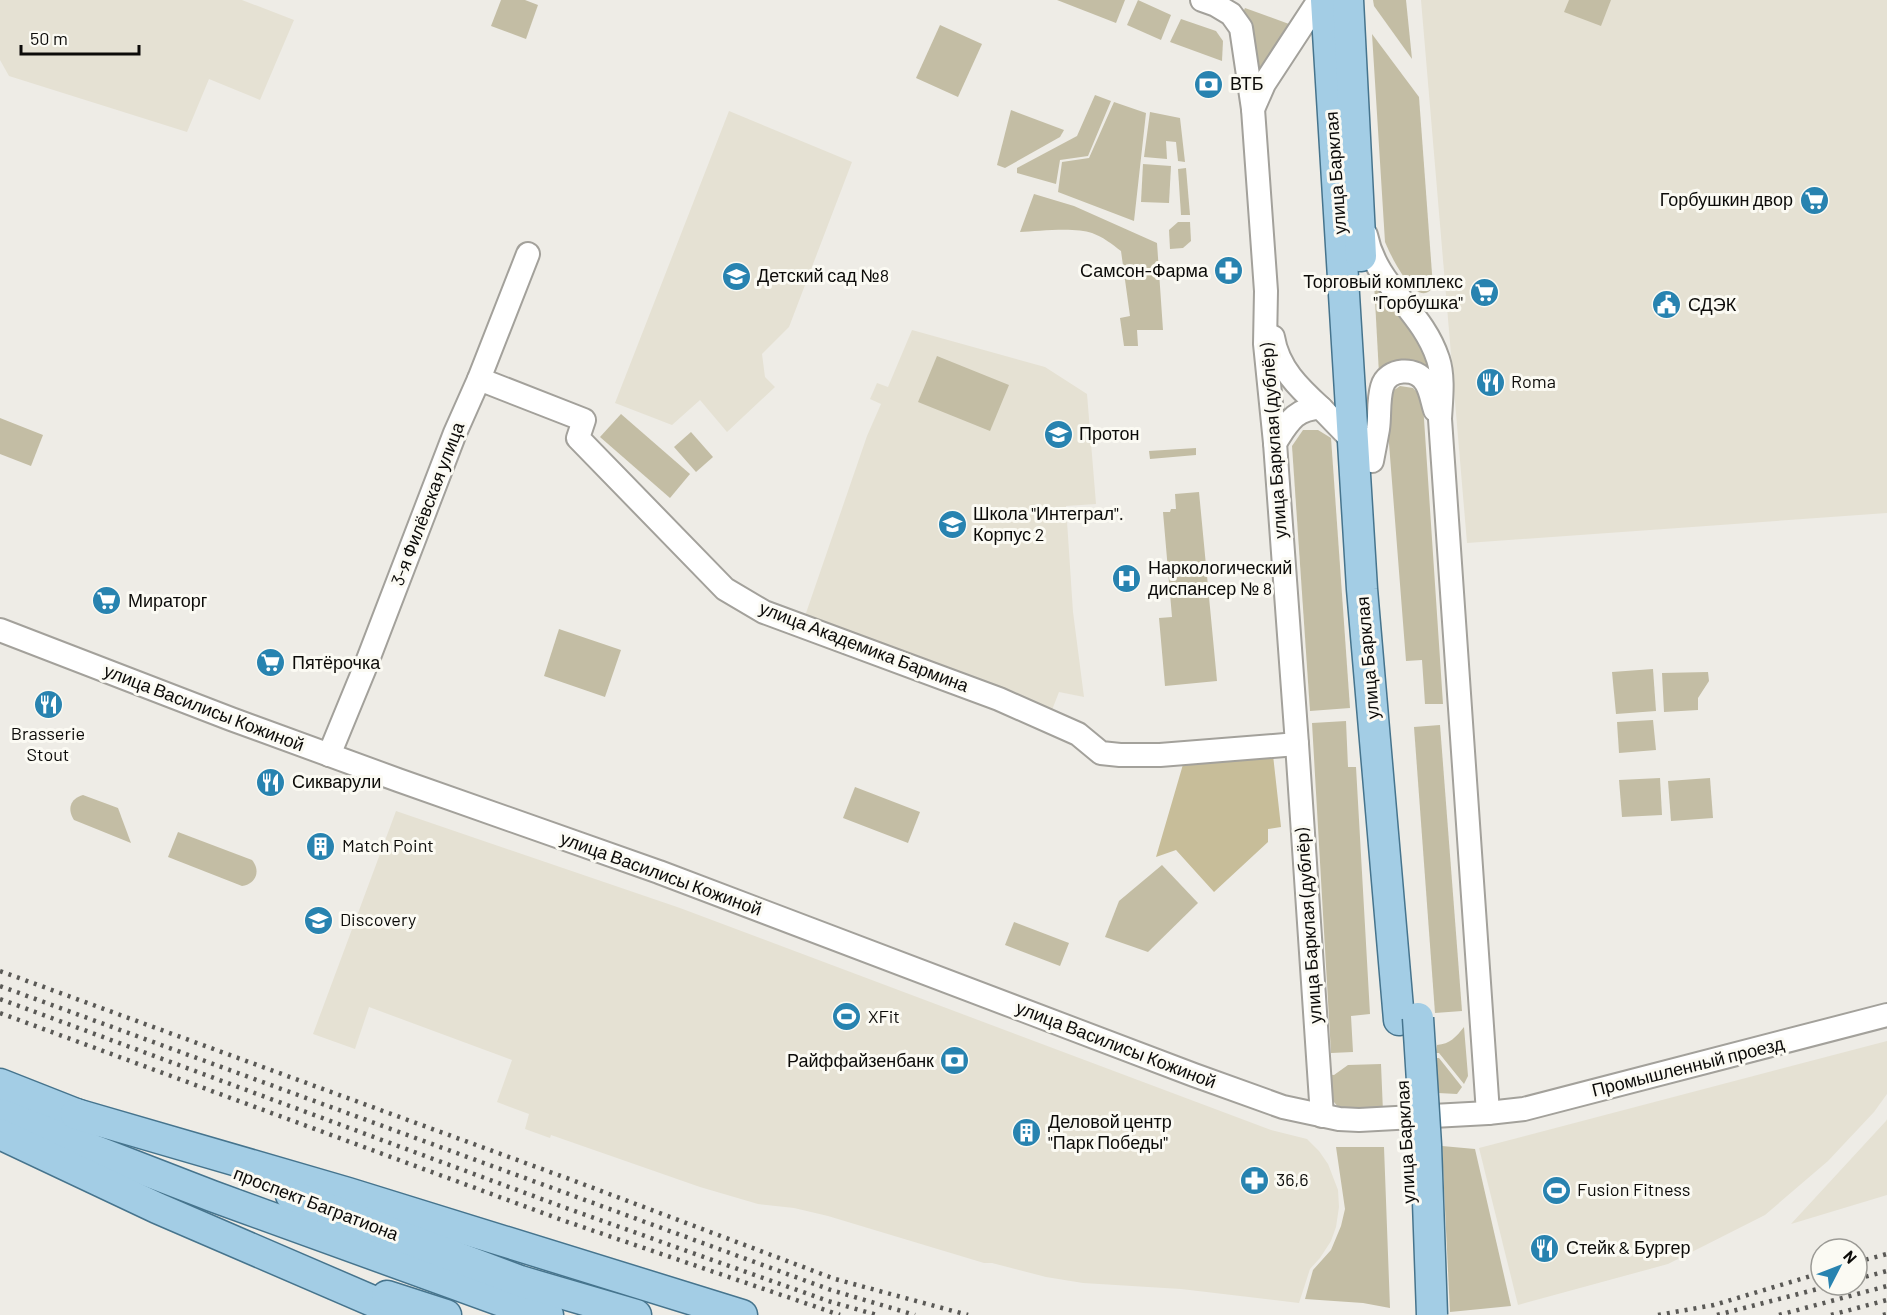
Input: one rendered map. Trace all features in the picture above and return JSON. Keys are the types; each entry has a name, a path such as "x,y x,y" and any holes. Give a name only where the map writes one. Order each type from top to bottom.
{"main road":[{"name":"улица Барклая","path":"1326,0 1362,451 1392,730 1409,1019 1407,1147 1413,1315"},
{"name":"улица Барклая","path":"1348,0 1360,201 1364,336 1362,451"},
{"name":"улица Барклая","path":"1409,1019 1426,1145 1432,1315"},
{"name":"проспект Багратиона","path":"0,1084 520,1281 636,1315"},
{"name":"проспект Багратиона","path":"0,1114 212,1196 510,1304 548,1315"},
{"path":"76,1114 348,1192 742,1315"},
{"path":"0,1134 157,1208 405,1315"},
{"path":"298,1268 446,1315"}],"street":[{"path":"1202,0 1231,14 1241,28 1253,109"},
{"name":"улица Барклая (дублёр)","path":"1319,0 1264,84 1253,109 1266,291 1265,344 1275,443 1322,1116"},
{"path":"1360,201 1369,251 1377,267 1431,341 1439,361 1440,419 1488,1113"},
{"name":"3-я Филёвская улица","path":"329,755 528,254"},
{"path":"1266,291 1274,342 1282,364 1291,379 1362,451 1378,430 1382,388 1390,376 1398,372 1408,371 1420,376 1427,383 1440,419"},
{"name":"улица Академика Бармина","path":"480,379 584,420 578,438 725,588 764,612 999,699 1078,734 1101,753 1160,754 1297,744"},
{"path":"1275,443 1298,413 1309,408 1321,408"},
{"name":"улица Василисы Кожиной","path":"0,630 231,719 659,872 1283,1107 1322,1116 1359,1120 1488,1113"},
{"name":"Промышленный проезд","path":"1488,1113 1524,1109 1887,1015"}],"shaded area":[{"path":"0,0 242,0 294,20 260,100 209,79 187,132 9,76 0,60"},
{"path":"501,0 525,0 538,5 526,39 491,26"},
{"path":"1057,0 1125,0 1116,23"},
{"path":"1138,0 1171,15 1161,40 1127,25"},
{"path":"1373,0 1406,0 1412,59 1374,6"},
{"path":"1421,0 1887,0 1887,513 1467,543"},
{"path":"1569,0 1611,0 1601,26 1564,12"},
{"path":"1245,8 1289,24 1263,71 1256,79 1243,12"},
{"path":"1181,19 1216,31 1223,41 1222,61 1170,42"},
{"path":"940,25 982,44 958,97 916,78"},
{"path":"1372,34 1419,97 1433,287 1427,293 1419,292 1412,287 1392,258 1385,242"},
{"path":"1095,95 1111,101 1088,156 1060,160 1056,184 1017,173 1017,168 1077,136"},
{"path":"1114,102 1146,113 1134,221 1058,192 1062,162 1089,158"},
{"path":"1011,110 1064,130 1060,137 1005,168 997,165"},
{"name":"Детский сад №8","path":"729,111 852,162 789,327 762,354 765,377 775,387 727,432 700,400 672,425 615,403"},
{"path":"1150,112 1180,118 1185,162 1178,161 1176,142 1166,141 1167,159 1144,157"},
{"path":"1143,164 1171,166 1169,203 1141,202"},
{"path":"1186,168 1190,215 1181,215 1178,169"},
{"path":"1034,194 1074,206 1157,243 1163,330 1137,330 1138,346 1124,346 1120,318 1130,316 1121,251 1111,243 1085,231 1020,232"},
{"path":"1178,222 1190,222 1191,241 1183,248 1170,249 1169,230"},
{"path":"1374,282 1426,352 1428,364 1426,370 1379,374"},
{"name":"Школа \"Интеграл\". Корпус 2","path":"912,330 1045,367 1087,394 1096,504 1066,506 1073,612 1084,697 1059,692 1052,710 805,616 867,436 881,404 870,399 877,383 888,387"},
{"path":"937,356 1009,385 990,431 918,402"},
{"path":"1400,386 1413,388 1421,397 1423,404 1443,704 1425,704 1422,660 1406,661 1386,405 1390,393"},
{"path":"621,414 690,474 670,498 600,437"},
{"path":"0,418 43,435 31,466 0,454"},
{"path":"1303,430 1318,430 1331,438 1350,708 1310,711 1292,446"},
{"path":"691,432 713,457 696,472 674,447"},
{"path":"1196,448 1196,455 1150,459 1149,451"},
{"path":"1199,492 1217,681 1165,686 1159,618 1172,617 1163,512 1176,509 1175,494"},
{"path":"559,629 621,650 605,697 544,676"},
{"path":"1653,669 1656,711 1616,714 1612,672"},
{"path":"1708,672 1709,681 1698,698 1698,710 1664,712 1662,673"},
{"path":"1653,720 1656,750 1619,753 1617,722"},
{"path":"1346,721 1348,767 1356,767 1370,1014 1351,1016 1353,1052 1331,1053 1312,723"},
{"path":"1440,725 1462,1011 1435,1013 1414,727"},
{"path":"1273,755 1281,827 1268,829 1268,842 1214,892 1176,850 1156,857 1184,761"},
{"path":"1660,778 1662,815 1622,817 1619,780"},
{"path":"1710,778 1713,818 1671,821 1668,781"},
{"path":"855,787 920,812 908,843 843,818"},
{"path":"83,795 118,808 131,843 74,820 71,805 75,799"},
{"path":"396,811 680,908 1271,1130 1307,1139 1328,1164 1338,1190 1339,1207 1331,1241 1310,1269 1299,1303 1181,1289 1083,1283 1046,1277 984,1263 828,1216 794,1208 758,1204 700,1187 551,1135 550,1138 525,1129 529,1114 497,1102 512,1060 369,1007 355,1049 313,1034"},
{"path":"178,832 252,860 256,868 254,880 242,886 168,857"},
{"path":"1162,865 1198,903 1148,952 1105,937 1119,901"},
{"path":"1014,922 1069,943 1060,966 1005,945"},
{"path":"1464,1027 1468,1076 1464,1084 1439,1053 1436,1053 1437,1045 1452,1039"},
{"path":"1887,1041 1887,1094 1874,1112 1828,1161 1765,1215 1668,1264 1518,1305 1479,1148"},
{"path":"1436,1058 1439,1058 1462,1087 1457,1094 1438,1093"},
{"path":"1381,1064 1383,1112 1344,1114 1324,1090 1322,1074 1334,1075 1348,1065"},
{"path":"1887,1119 1887,1195 1791,1224 1886,1121"},
{"path":"1442,1146 1475,1149 1511,1306 1450,1312"},
{"path":"1336,1147 1384,1147 1390,1308 1363,1303 1305,1299 1313,1270 1331,1250 1345,1209"}],"railway":[{"path":"0,971 572,1180 835,1279 968,1315"},
{"path":"0,986 831,1290 915,1315"},
{"path":"0,999 566,1208 828,1301 877,1315"},
{"path":"0,1013 562,1220 840,1315"},
{"path":"1869,1259 1887,1254"},
{"path":"1869,1276 1887,1271"},
{"path":"1658,1315 1714,1305 1809,1277"},
{"path":"1779,1315 1887,1286"},
{"path":"1717,1315 1809,1291"},
{"path":"1831,1315 1887,1300"},
{"path":"1883,1315 1887,1314"}],"place":[{"name":"ВТБ","path":"1209,84"},
{"name":"Горбушкин двор","path":"1814,200"},
{"name":"Самсон-Фарма","path":"1229,271"},
{"name":"Детский сад №8","path":"736,276"},
{"name":"Торговый комплекс \"Горбушка\"","path":"1484,292"},
{"name":"СДЭК","path":"1667,305"},
{"name":"Roma","path":"1490,382"},
{"name":"Протон","path":"1058,434"},
{"name":"Школа \"Интеграл\". Корпус 2","path":"952,524"},
{"name":"Наркологический диспансер № 8","path":"1127,578"},
{"name":"Мираторг","path":"107,601"},
{"name":"Пятёрочка","path":"271,663"},
{"name":"Brasserie Stout","path":"48,705"},
{"name":"Сикварули","path":"271,782"},
{"name":"Match Point","path":"321,846"},
{"name":"Discovery","path":"319,920"},
{"name":"XFit","path":"847,1017"},
{"name":"Райффайзенбанк","path":"955,1061"},
{"name":"Деловой центр \"Парк Победы\"","path":"1027,1132"},
{"name":"36,6","path":"1255,1180"},
{"name":"Fusion Fitness","path":"1556,1190"},
{"name":"Стейк & Бургер","path":"1545,1248"}]}
